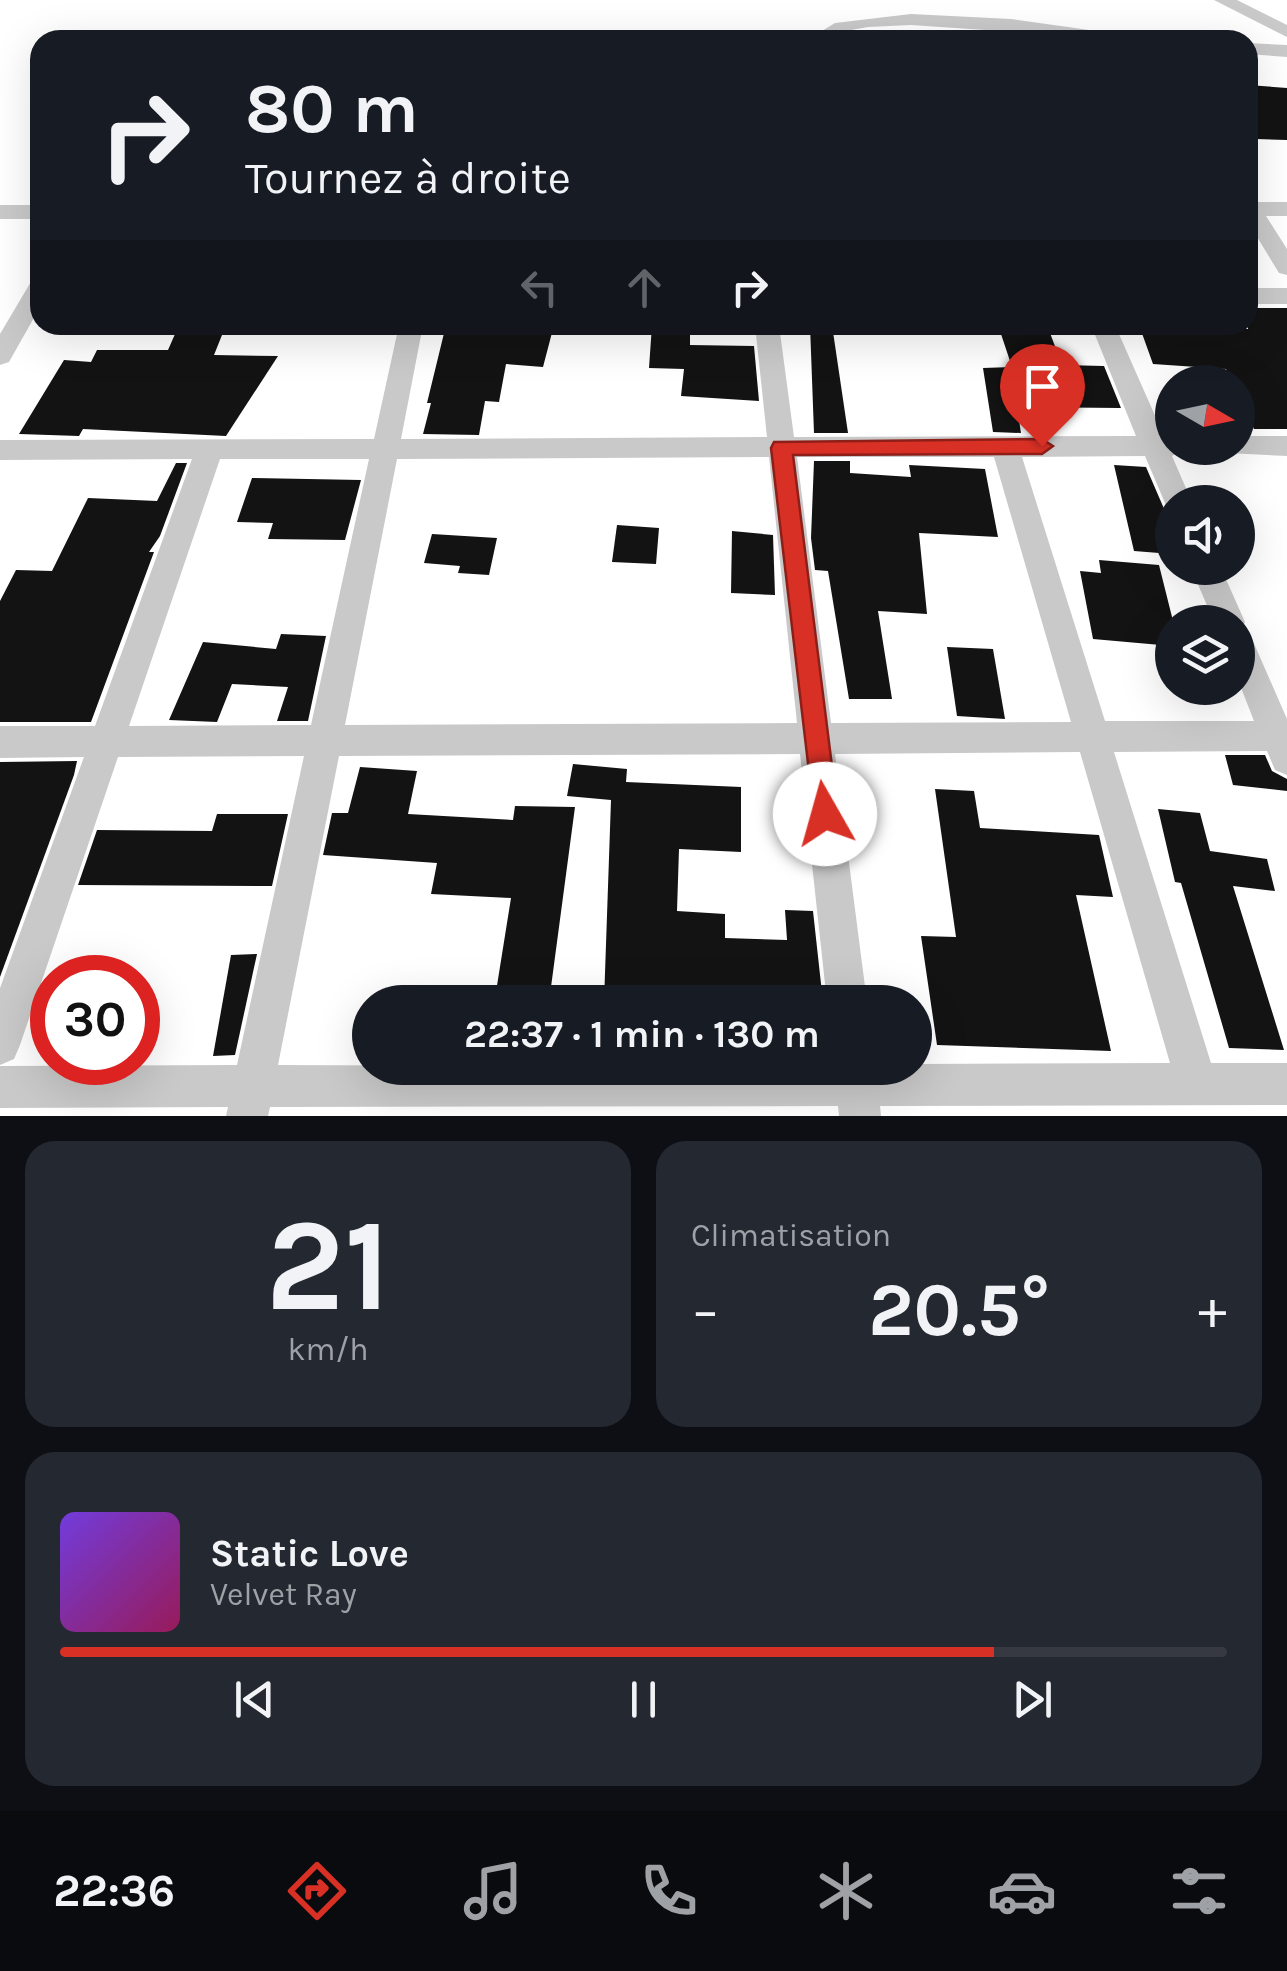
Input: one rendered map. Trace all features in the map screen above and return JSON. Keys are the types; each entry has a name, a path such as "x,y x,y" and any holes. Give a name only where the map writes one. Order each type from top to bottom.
{"street":[{"path":"1000,0 1009,18"},
{"path":"1223,0 1287,32"},
{"path":"823,30 836,20 864,12 972,14 1072,30"},
{"path":"972,14 979,30"},
{"path":"1258,50 1287,51"},
{"path":"1258,208 1287,209"},
{"path":"0,212 30,212"},
{"path":"1258,223 1287,268"},
{"path":"1258,296 1287,296"},
{"path":"0,356 30,307"},
{"path":"250,1101 409,335"},
{"path":"768,335 845,985"},
{"path":"1108,335 1155,430"},
{"path":"0,450 1155,446"},
{"path":"1255,446 1287,446"},
{"path":"1005,447 1197,1084"},
{"path":"0,1045 209,450"},
{"path":"0,742 1092,737 1282,748 1255,683"},
{"path":"0,1087 250,1101 1287,1084"}],"building":[{"path":"1258,86 1287,88 1287,140 1258,139"},
{"path":"1258,308 1287,308 1287,429 1255,429 1255,365 1153,364 1143,335 1258,335"},
{"path":"175,335 222,335 214,355 278,356 226,436 83,429 79,436 19,434 64,360 91,362 97,350 168,350"},
{"path":"444,335 551,335 543,367 506,364 499,402 485,401 479,435 423,434 431,403 427,403"},
{"path":"651,335 690,335 690,345 754,346 759,401 681,396 684,369 649,368"},
{"path":"810,335 833,335 848,433 814,433"},
{"path":"1001,335 1051,335 1062,365 1104,366 1121,408 1017,407 1021,433 993,432 983,368 1012,367"},
{"path":"814,461 850,461 850,473 911,477 909,465 985,469 998,537 919,533 927,614 878,611 892,699 849,699 828,571 815,570 811,538"},
{"path":"176,463 187,463 160,536 149,552 154,552 91,722 0,722 0,601 16,570 52,571 88,498 157,501"},
{"path":"1114,465 1146,467 1155,488 1155,553 1134,551"},
{"path":"252,478 361,480 345,540 268,539 273,523 237,522"},
{"path":"617,525 659,528 656,564 612,562"},
{"path":"732,531 773,535 775,595 731,593"},
{"path":"432,534 497,538 489,575 458,573 460,566 424,563"},
{"path":"1099,560 1155,565 1155,585 1164,585 1169,605 1155,605 1155,644 1093,639 1080,571 1101,573"},
{"path":"281,634 326,636 308,721 277,721 288,687 232,684 217,722 169,720 203,642 276,649"},
{"path":"947,647 993,649 1005,719 957,716"},
{"path":"1225,755 1265,755 1272,771 1287,779 1287,791 1233,785"},
{"path":"77,761 74,775 0,977 0,762"},
{"path":"573,764 627,769 626,782 741,787 741,852 679,849 677,911 725,914 725,938 787,940 785,910 813,911 821,985 605,985 611,800 567,796"},
{"path":"360,767 417,771 408,814 513,820 515,806 575,807 551,985 497,985 511,898 431,894 437,863 323,855 332,813 348,813"},
{"path":"935,789 974,791 980,828 1099,835 1113,897 1076,895 1111,1051 937,1045 932,985 928,985 921,936 956,937"},
{"path":"1158,809 1200,813 1210,851 1267,859 1275,891 1233,886 1284,1050 1229,1048 1181,883 1175,882"},
{"path":"217,814 288,814 272,886 78,885 97,830 212,831"},
{"path":"257,954 235,1055 213,1056 231,955"}],"route":[{"path":"825,814 782,448 1042,446"}]}
